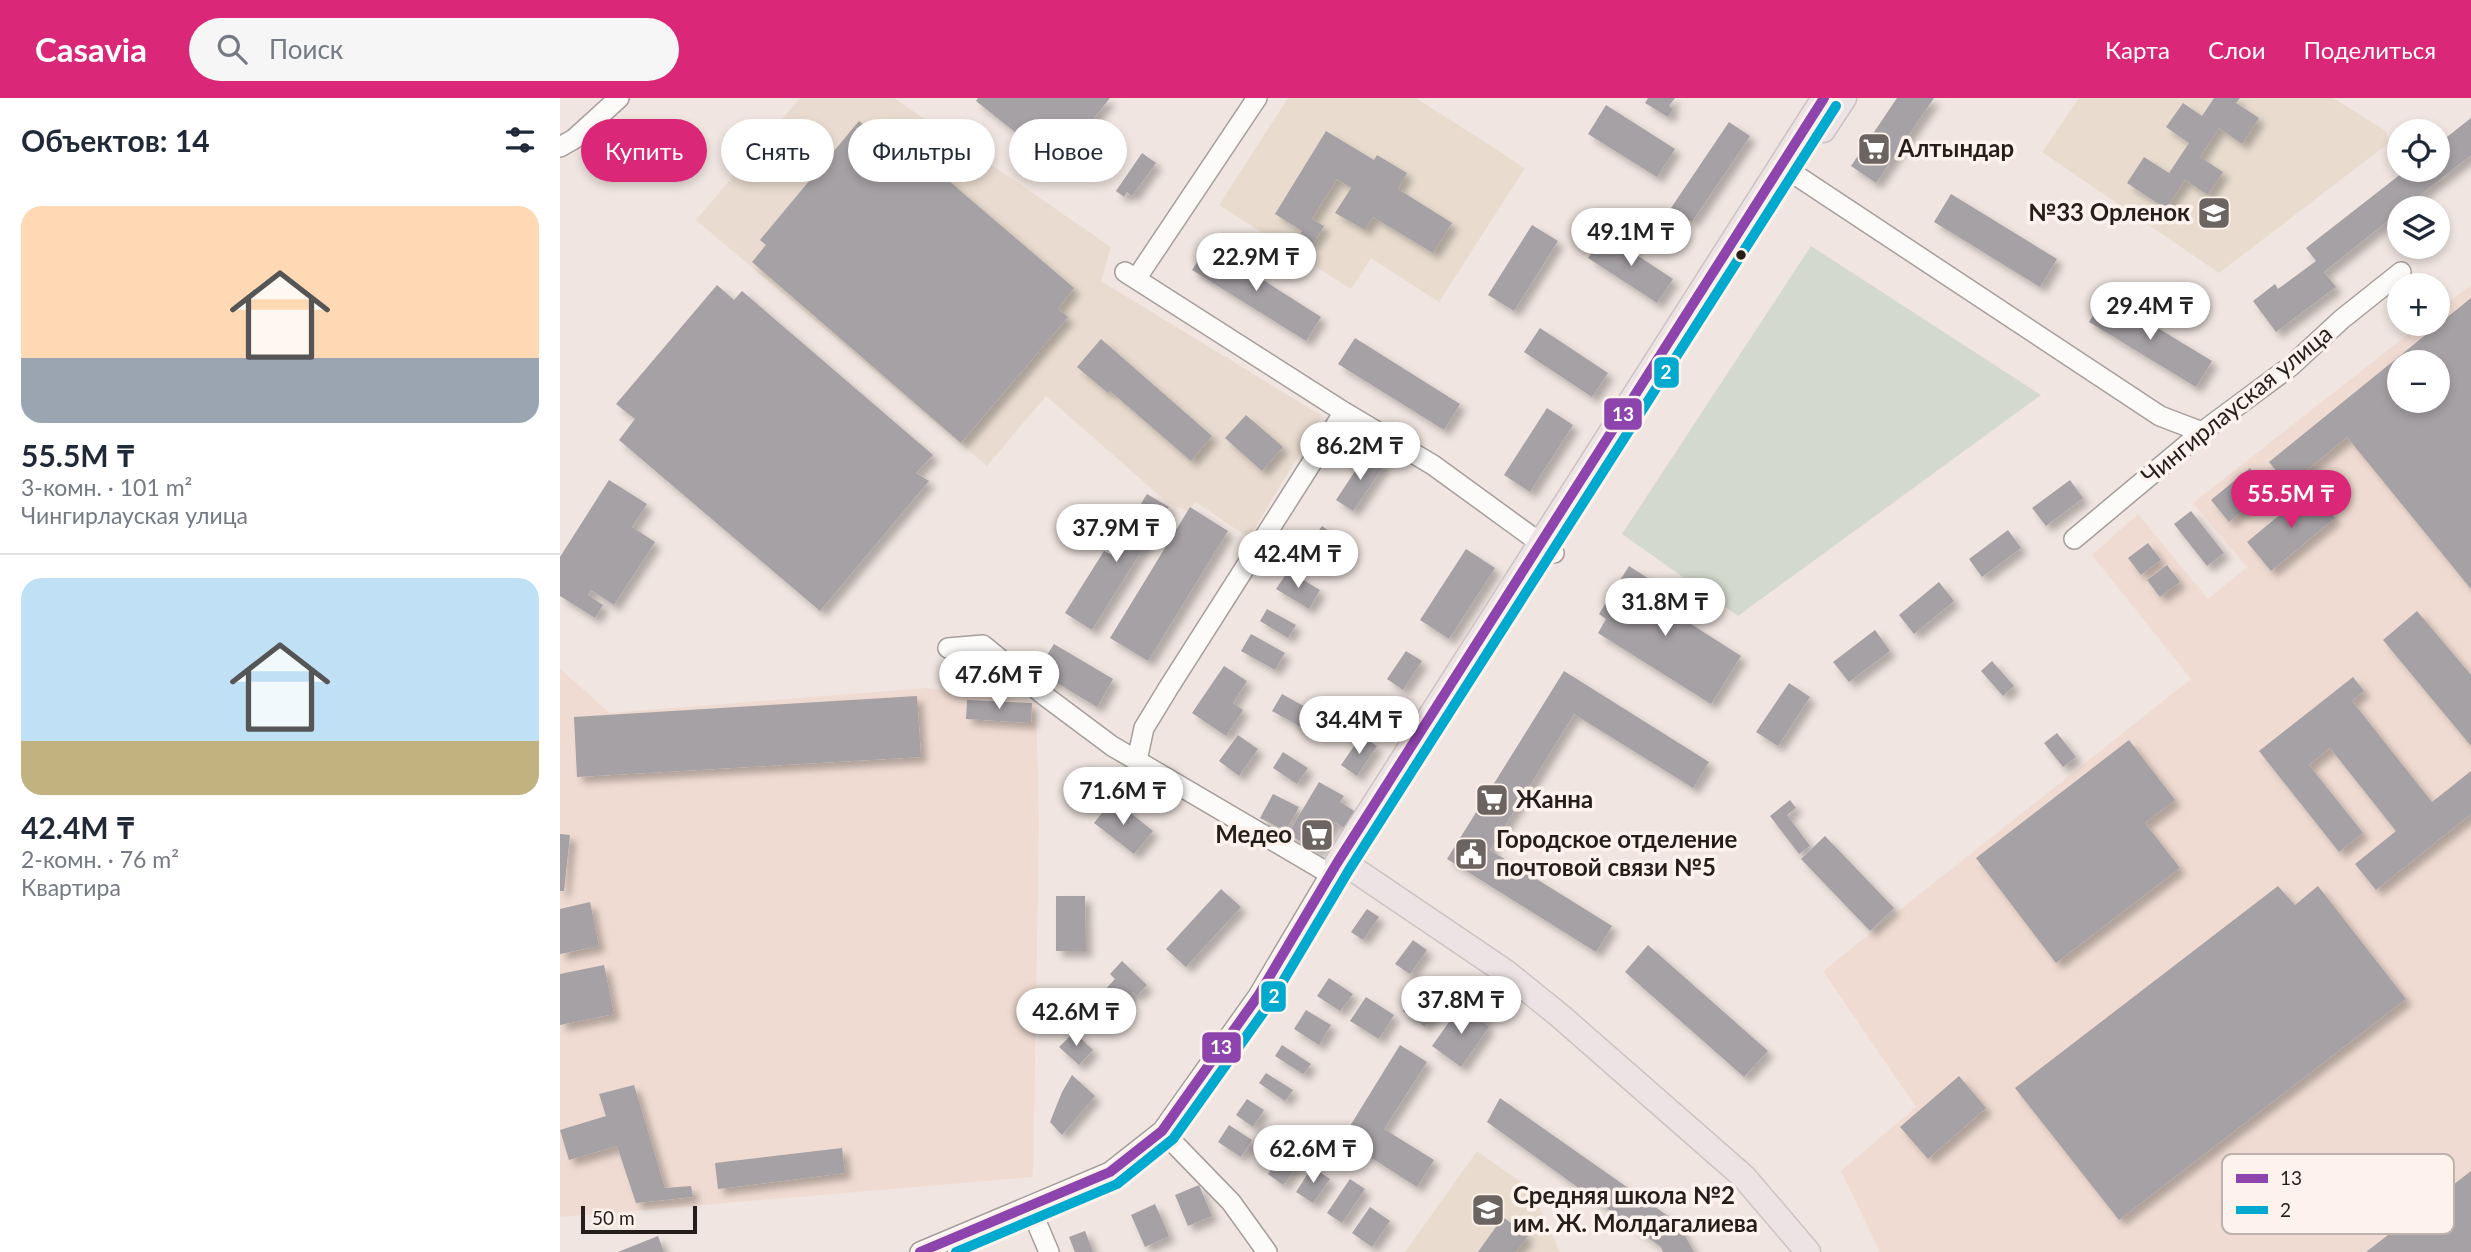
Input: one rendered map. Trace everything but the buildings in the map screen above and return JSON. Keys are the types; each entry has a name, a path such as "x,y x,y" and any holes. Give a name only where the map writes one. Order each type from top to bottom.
{"main road":[{"path":"1788,170 1824,98"},
{"path":"1808,1252 1744,1177 1559,1015 1507,973 1340,868 1788,170 1844,98"}],"street":[{"path":"560,147 574,139 619,98"},
{"path":"1257,98 1130,276 1344,412 1433,465 1547,549"},
{"path":"1788,170 2160,416 2202,432"},
{"name":"Чингирлауская улица","path":"2074,538 2202,432 2291,366 2342,319 2401,272"},
{"path":"1137,760 1144,728 1344,412"},
{"path":"920,1252 1110,1172 1162,1131 1258,996 1340,868 1112,746 983,645 948,648"},
{"path":"1162,1131 1231,1202 1267,1252"},
{"path":"1030,1207 1049,1252"}],"shaded area":[{"path":"800,98 894,98 925,119 848,119 848,182 995,182 995,167 1009,177 1009,182 1016,182 1111,247 1101,281 1322,416 1249,538 1196,502 1187,511 1168,503 1046,396 987,466 696,220 728,182 834,182 834,119 782,119"},
{"path":"1288,98 1416,98 1525,168 1439,302 1371,258 1351,289 1219,205"},
{"name":"№33 Орленок","path":"2079,98 2333,98 2386,131 2387,135 2387,145 2219,273 2042,152"},
{"path":"1811,246 2041,395 1738,616 1622,534"},
{"path":"2471,285 2471,1252 1880,1252 1841,1171 1916,1107 1823,971 2191,679 2092,555 2138,514 2208,599 2247,567 2193,503 2387,351 2387,413 2450,413 2450,350 2388,350 2406,336 2450,336 2450,302"},
{"path":"560,669 610,713 927,688 1036,702 1039,823 1033,1177 560,1217"},
{"name":"Средняя школа №2 им. Ж. Молдагалиева","path":"1477,1151 1531,1189 1560,1252 1405,1252"}],"transit line":[{"name":"13","path":"920,1252 1110,1172 1162,1131 1258,996 1337,863 1824,98"},
{"name":"2","path":"956,1252 1117,1184 1173,1139 1270,1003 1349,870 1836,106"}],"place":[{"name":"Алтындар","path":"1874,149"},
{"name":"№33 Орленок","path":"2214,213"},
{"name":"Жанна","path":"1492,800"},
{"name":"Медео","path":"1317,835"},
{"name":"Городское отделение почтовой связи №5","path":"1471,854"},
{"name":"Средняя школа №2 им. Ж. Молдагалиева","path":"1488,1210"}]}
